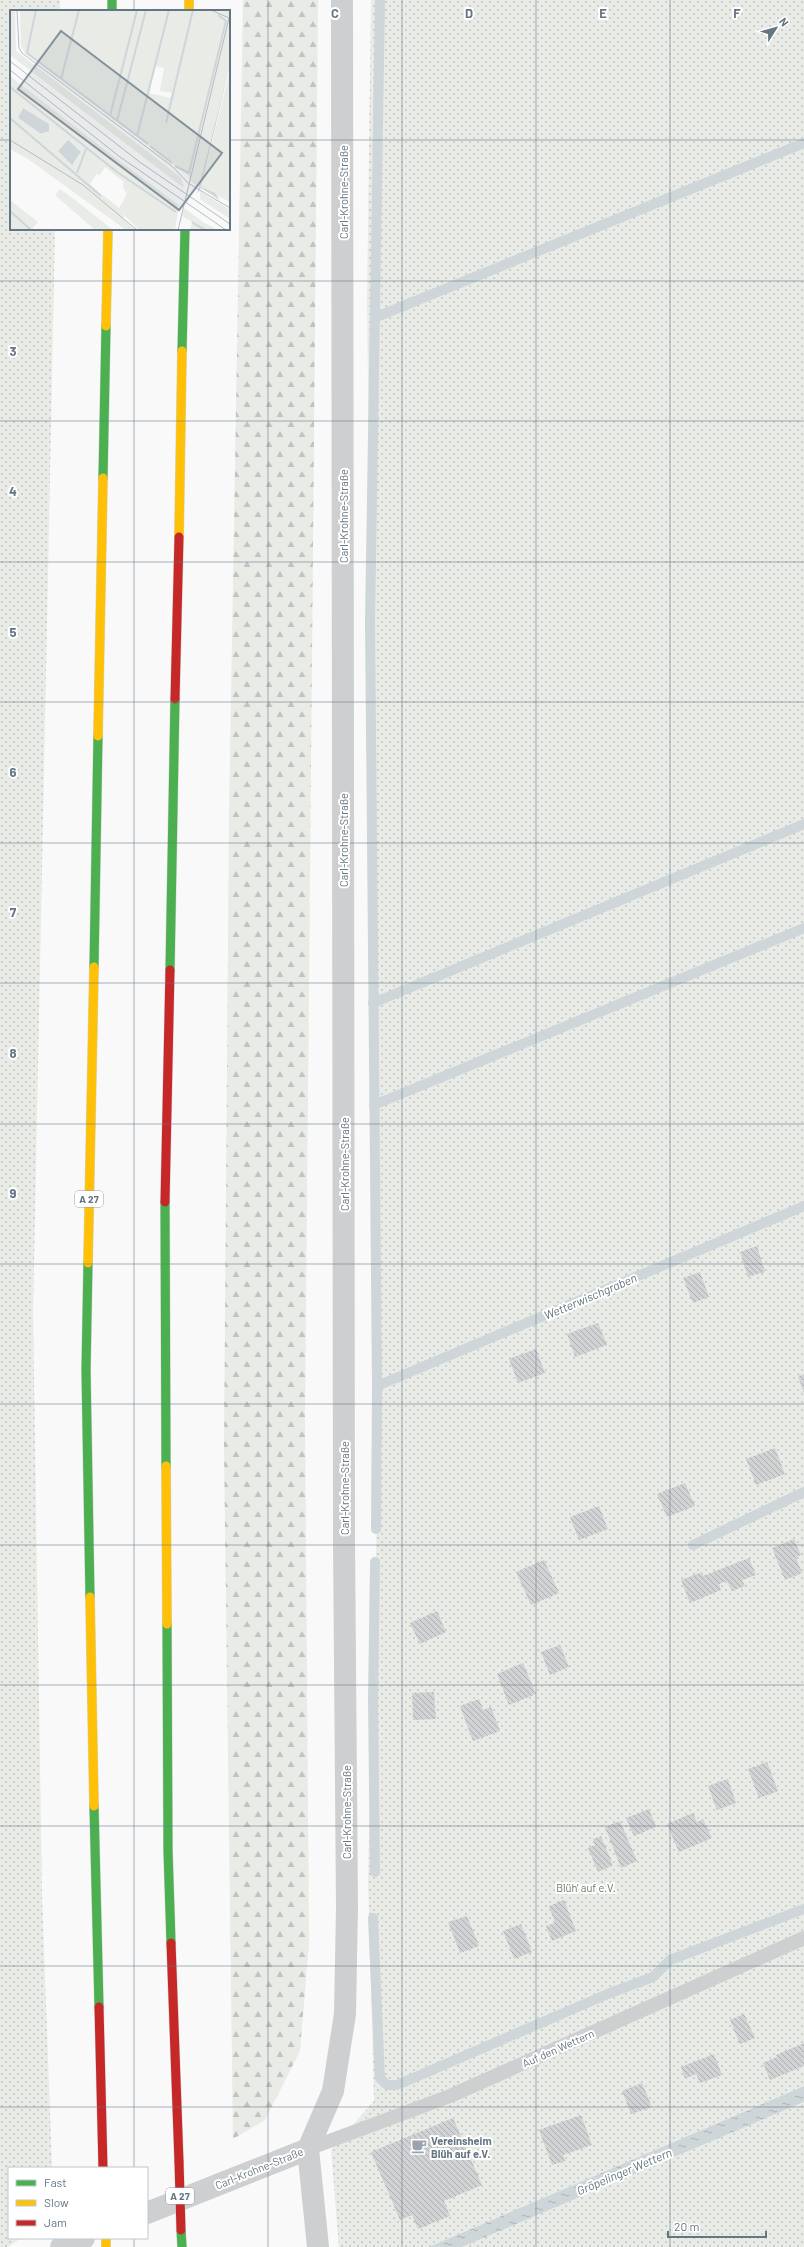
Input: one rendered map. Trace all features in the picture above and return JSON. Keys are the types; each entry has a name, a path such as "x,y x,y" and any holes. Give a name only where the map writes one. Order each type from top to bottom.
{"highway":[{"name":"A 27","path":"103,2167 91,1693 86,1370 108,230"},
{"name":"A 27","path":"182,2247 168,1850 165,1197 185,230"}],"street":[{"name":"Carl-Krohne-Straße","path":"148,2213 308,2149 333,2091 345,2014 347,1915 344,1540 342,0"},
{"path":"308,2149 318,2247"},
{"path":"61,2247 81,2239"}],"lane":[{"name":"Auf den Wettern","path":"308,2149 450,2096 804,1938"}],"green space":[{"path":"0,0 60,0 60,10 10,10 10,230 55,230 33,1313 42,1894 52,2167 8,2167 8,2239 20,2239 8,2247 0,2247"},
{"path":"243,0 318,0 305,1420 309,1942 300,2051 265,2120 233,2139 224,1447 229,816"},
{"name":"Blüh' auf e.V.","path":"371,0 804,0 804,2086 429,2247 339,2247 331,2150 374,2101 368,1878 380,1390 367,302"},
{"path":"804,2102 804,2247 462,2247"}],"water":[{"name":"Gröpelinger Wettern","path":"804,2086 804,2102 462,2247 429,2247"}],"building":[{"path":"757,1246 765,1272 748,1277 740,1252"},
{"path":"700,1272 709,1297 693,1303 683,1278"},
{"path":"598,1323 607,1345 575,1357 567,1334"},
{"path":"536,1349 545,1373 518,1383 509,1359"},
{"path":"804,1374 804,1393 798,1376"},
{"path":"775,1448 785,1474 756,1485 746,1459"},
{"path":"685,1483 695,1506 667,1517 657,1494"},
{"path":"599,1506 608,1529 579,1540 570,1517"},
{"path":"794,1539 801,1555 796,1557 802,1573 785,1580 772,1548"},
{"path":"749,1558 756,1575 742,1580 745,1586 732,1591 727,1581 719,1584 721,1590 690,1603 681,1580 702,1572 703,1576"},
{"path":"544,1560 559,1593 531,1605 516,1572"},
{"path":"437,1611 446,1632 420,1644 410,1623"},
{"path":"560,1645 569,1667 550,1675 541,1652"},
{"path":"523,1663 536,1694 509,1705 497,1674"},
{"path":"434,1692 436,1719 413,1720 412,1693"},
{"path":"479,1699 483,1710 491,1707 500,1731 473,1741 460,1706"},
{"path":"767,1762 778,1791 759,1798 748,1769"},
{"path":"728,1779 736,1803 717,1810 708,1786"},
{"path":"649,1809 656,1827 634,1836 626,1818"},
{"path":"693,1813 697,1822 703,1819 712,1838 679,1852 667,1824"},
{"path":"620,1821 637,1861 621,1868 605,1827"},
{"path":"601,1836 613,1865 598,1872 588,1848 595,1845 593,1839"},
{"path":"564,1900 576,1931 552,1941 546,1926 555,1923 549,1906"},
{"path":"467,1916 479,1946 460,1953 448,1922"},
{"path":"521,1924 532,1952 514,1959 503,1931"},
{"path":"744,2014 755,2038 740,2044 730,2020"},
{"path":"804,2043 804,2066 770,2080 763,2063 777,2057 776,2055"},
{"path":"714,2054 722,2075 700,2083 696,2074 685,2079 681,2067"},
{"path":"642,2083 652,2107 631,2114 622,2091"},
{"path":"581,2115 592,2145 563,2155 565,2161 552,2165 539,2130"},
{"path":"453,2118 482,2185 444,2201 450,2216 418,2229 412,2215 400,2220 371,2152"}],"waterway":[{"path":"376,1529 377,1386 370,622 380,0"},
{"path":"376,317 804,143"},
{"path":"373,1003 804,824"},
{"path":"374,1105 804,928"},
{"name":"Wetterwischgraben","path":"377,1386 804,1206"},
{"path":"693,1545 804,1492"},
{"path":"375,1562 373,1699 375,1872"},
{"path":"373,1918 380,2078 387,2085 397,2085 610,1993 653,1977 670,1960 804,1909"}],"traffic: fast":[{"path":"112,0 112,10"},
{"path":"182,351 185,230"},
{"path":"103,478 106,326"},
{"path":"170,970 175,699"},
{"path":"94,967 98,736"},
{"path":"165,1202 166,1466"},
{"path":"88,1263 86,1370 90,1597"},
{"path":"167,1624 168,1850 171,1943"},
{"path":"94,1806 99,2007"},
{"path":"181,2230 182,2247"}],"traffic: slow":[{"path":"189,0 189,10"},
{"path":"106,326 108,230"},
{"path":"179,537 182,351"},
{"path":"98,736 103,478"},
{"path":"88,1263 94,967"},
{"path":"166,1466 167,1624"},
{"path":"90,1597 94,1806"},
{"path":"106,2239 106,2247"}],"traffic: jam":[{"path":"175,699 179,537"},
{"path":"165,1202 170,970"},
{"path":"171,1943 179,2162"},
{"path":"99,2007 103,2167"},
{"path":"179,2162 181,2230"}],"place":[{"name":"Vereinsheim Blüh auf e.V.","path":"419,2146"}]}
